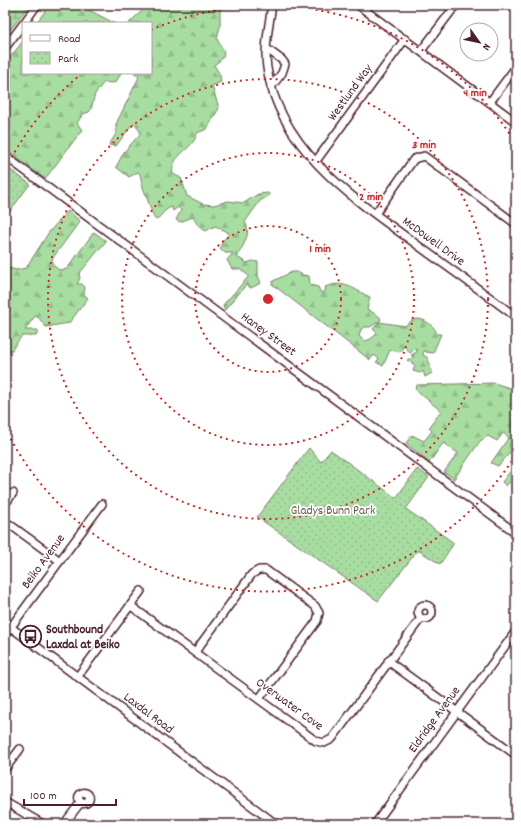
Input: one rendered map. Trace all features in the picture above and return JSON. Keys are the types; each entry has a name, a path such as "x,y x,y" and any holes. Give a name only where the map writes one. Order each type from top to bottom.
{"street":[{"path":"24,22 37,5"},
{"name":"McDowell Drive","path":"272,5 267,49 267,66 271,87 287,126 316,161 349,195 516,317"},
{"path":"359,5 516,122"},
{"path":"421,52 456,5"},
{"path":"5,48 22,24"},
{"name":"Westlund Way","path":"316,161 405,39"},
{"path":"267,49 285,64 282,73 271,87"},
{"path":"490,102 516,67"},
{"name":"Haney Street","path":"5,156 516,533"},
{"path":"375,214 414,159 424,156 516,224"},
{"path":"5,504 13,493"},
{"name":"Beiko Avenue","path":"5,635 8,625 60,561 102,504"},
{"path":"5,521 60,561"},
{"path":"195,652 252,574 259,570 266,570 315,606 318,613 317,621 259,699"},
{"path":"78,676 141,591"},
{"name":"Overwater Cove","path":"131,606 316,741 324,743 332,739 388,661 422,618"},
{"name":"Laxdal Road","path":"8,625 276,824"},
{"name":"Eldridge Avenue","path":"375,824 516,631"},
{"path":"388,661 516,755"},
{"path":"5,769 20,748"},
{"path":"5,802 43,824"},
{"path":"64,824 81,802"}],"green space":[{"path":"5,5 29,5 5,37"},
{"path":"50,5 86,5 89,10 112,22 37,22"},
{"path":"148,5 220,5 220,26 217,39 224,52 224,55 214,65 220,75 221,82 212,86 219,108 207,129 197,133 195,139 178,157 173,167 173,174 181,178 187,196 203,204 214,205 228,201 244,203 258,194 268,193 270,195 260,201 245,222 248,231 244,244 237,257 247,263 252,261 258,262 258,276 261,283 251,288 246,285 225,310 223,305 249,276 240,269 232,269 227,260 233,253 225,253 220,248 223,240 228,236 228,232 215,226 206,231 198,225 193,217 180,222 176,220 181,210 178,207 173,211 172,207 167,209 156,220 143,187 140,174 138,172 129,177 116,167 124,152 140,134 140,131 134,124 116,146 109,145 116,134 116,124 139,77 135,74 152,74 152,22 130,22"},
{"path":"22,42 22,74 120,74 116,82 104,82 95,94 91,109 89,112 83,114 77,123 82,130 45,179 5,149 5,64"},
{"path":"5,166 30,184 5,218"},
{"path":"68,211 80,221 52,259 53,265 59,270 67,269 94,232 106,241 79,274 80,278 77,284 82,284 85,287 84,294 88,298 69,323 46,327 39,318 35,316 25,330 38,330 36,336 22,336 5,359 5,267 16,270 26,268 49,232"},
{"path":"292,272 309,276 310,285 318,287 321,293 326,290 325,287 338,284 349,286 370,297 367,309 380,317 381,320 370,327 361,329 359,336 364,341 370,339 377,333 373,329 379,322 405,326 413,320 419,319 429,323 437,334 441,334 433,353 426,352 424,350 423,355 428,358 432,373 425,377 423,371 420,373 413,371 415,365 407,360 412,359 413,356 411,355 417,352 416,348 410,353 404,346 400,352 390,350 383,366 376,362 379,359 374,355 370,360 272,284 273,281"},
{"path":"494,383 516,390 516,446 498,466 491,463 509,437 503,433 497,441 488,436 480,441 454,479 444,472 458,453 443,443 429,463 406,443 412,435 424,441 432,431 429,428 441,411 415,389 417,385"},
{"name":"Gladys Bunn Park","path":"309,448 321,462 331,450 396,498 417,469 429,477 406,509 454,543 440,564 418,550 378,601 257,517"},
{"path":"516,464 516,475 506,486 502,482"}],"place":[{"name":"Southbound Laxdal at Beiko","path":"30,637"}]}
